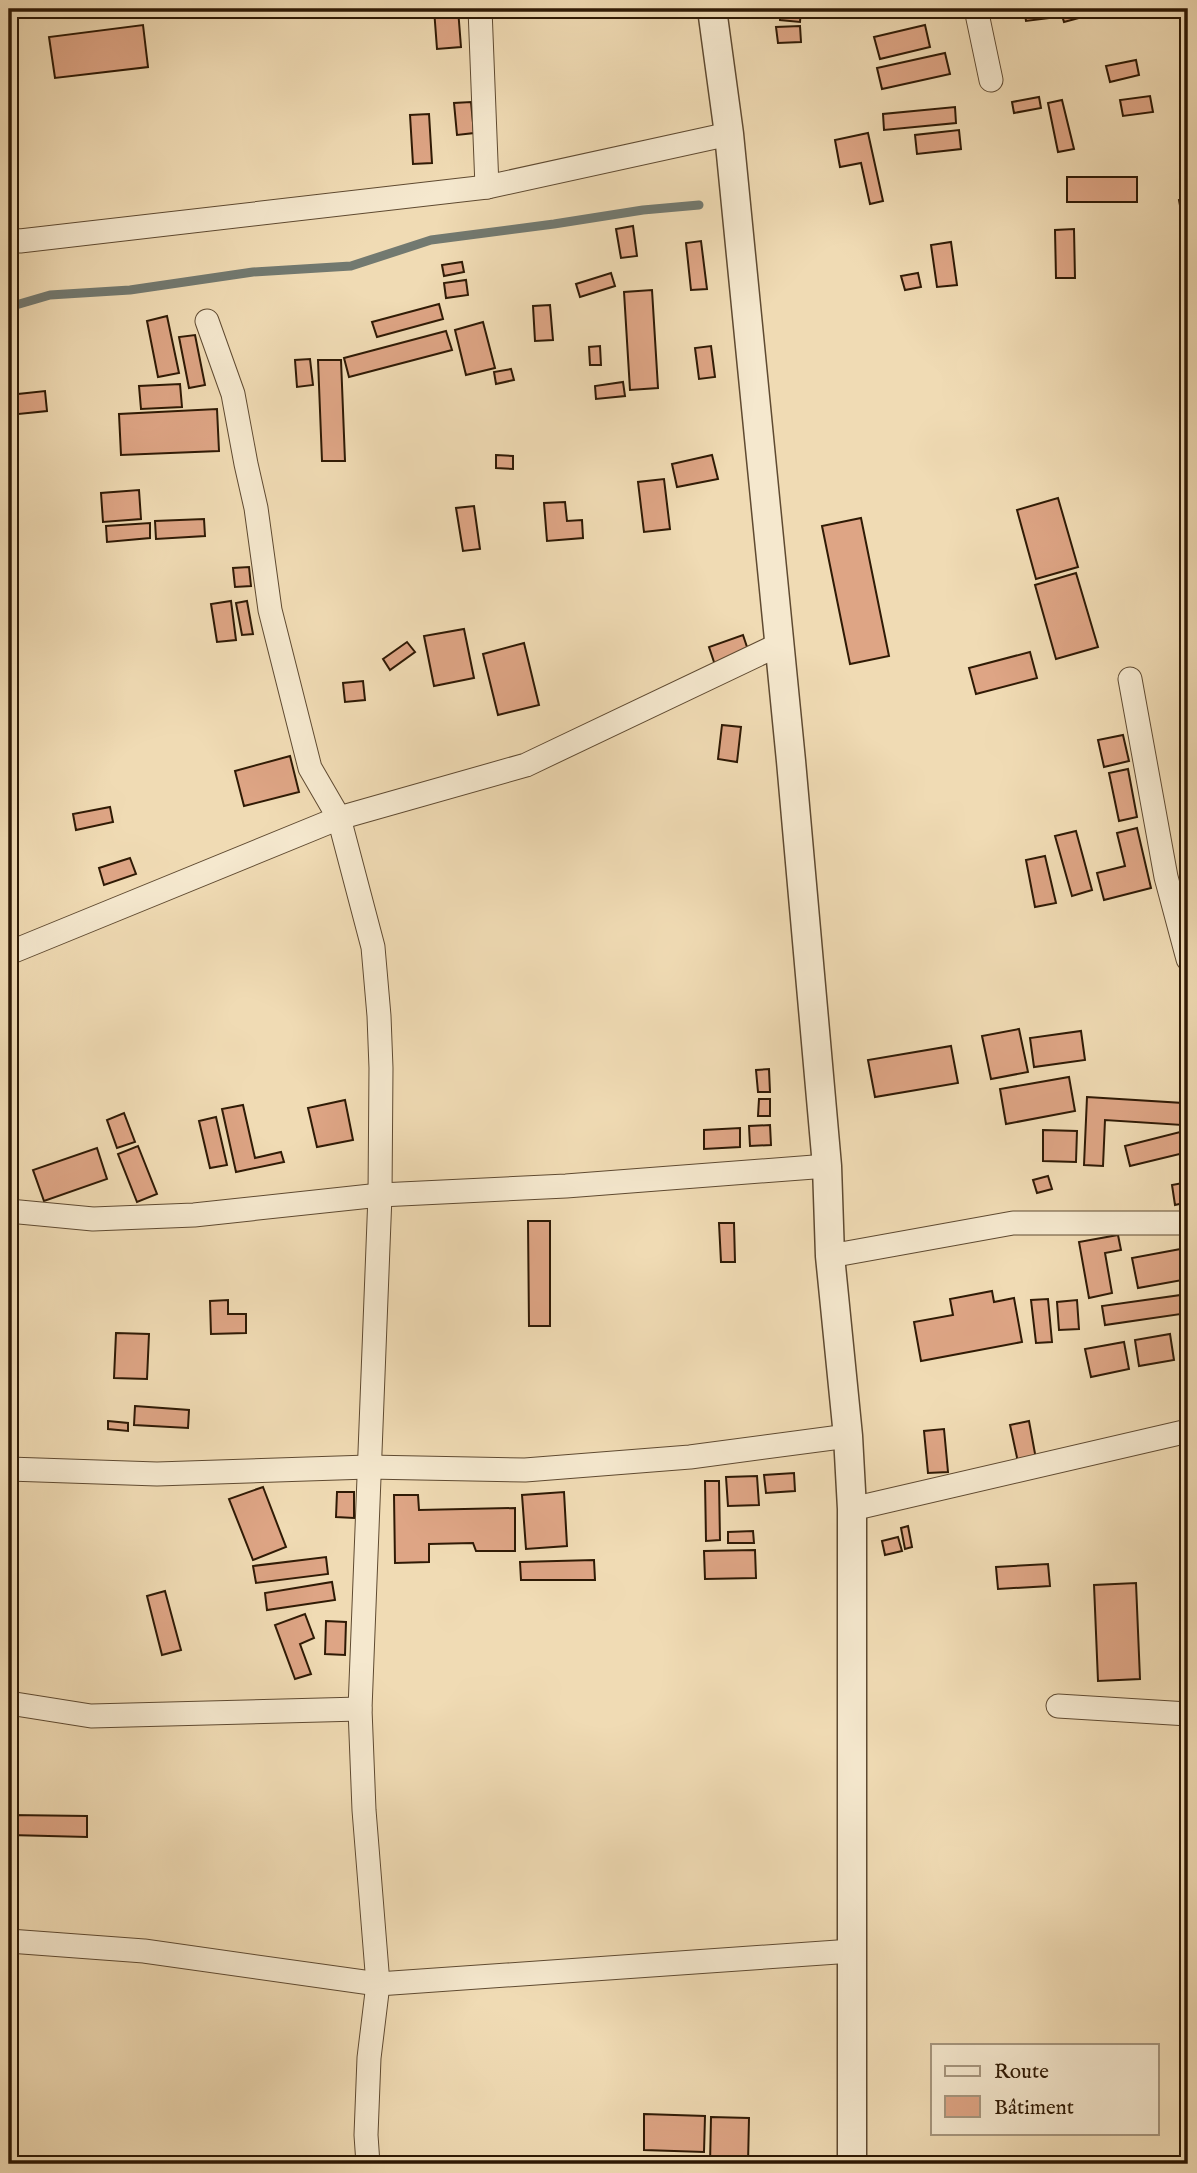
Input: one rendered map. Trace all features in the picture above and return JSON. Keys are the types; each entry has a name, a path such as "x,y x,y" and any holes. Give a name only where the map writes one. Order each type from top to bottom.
{"street":[{"path":"480,9 487,187"},
{"path":"712,9 729,134 778,645 827,1166 830,1256 848,1436 852,1509 852,2164"},
{"path":"976,9 991,80"},
{"path":"9,240 20,241 487,187 729,134"},
{"path":"207,321 233,394 256,509 270,610 310,768 339,818 373,947 381,1068 380,1195 360,1709 364,1810 378,1984 369,2058 366,2135 368,2164"},
{"path":"9,953 339,818 526,765 778,645"},
{"path":"1130,679 1166,877 1188,959"},
{"path":"9,1211 93,1219 194,1214 380,1195 566,1186 827,1166"},
{"path":"830,1256 1013,1223 1188,1223"},
{"path":"852,1509 1186,1425"},
{"path":"9,1469 157,1474 368,1467 525,1471 690,1457 848,1436"},
{"path":"9,1703 92,1716 360,1709"},
{"path":"1058,1706 1188,1714"},
{"path":"9,1941 144,1951 378,1984 852,1951"}],"building":[{"path":"434,9 458,9 461,47 437,49"},
{"path":"780,9 801,9 800,22 780,20"},
{"path":"1024,9 1048,9 1050,18 1026,21"},
{"path":"1060,9 1084,9 1086,16 1064,22"},
{"path":"143,25 148,67 55,78 49,37"},
{"path":"925,25 930,47 880,59 874,37"},
{"path":"800,26 801,42 778,43 776,27"},
{"path":"945,53 950,74 882,89 877,68"},
{"path":"1136,60 1139,75 1110,82 1106,66"},
{"path":"1150,96 1153,112 1123,116 1120,100"},
{"path":"1039,97 1041,108 1014,113 1012,102"},
{"path":"1062,100 1074,149 1058,152 1048,103"},
{"path":"471,102 474,133 457,135 454,103"},
{"path":"955,107 956,123 884,130 883,114"},
{"path":"429,114 432,163 413,164 410,115"},
{"path":"959,130 961,149 917,154 915,135"},
{"path":"868,133 883,201 870,204 861,163 840,167 835,140"},
{"path":"1067,177 1137,177 1137,202 1067,202"},
{"path":"1188,198 1188,249 1179,200"},
{"path":"633,226 637,256 621,258 616,229"},
{"path":"1074,229 1075,278 1056,278 1055,230"},
{"path":"701,241 707,289 691,290 686,243"},
{"path":"951,242 957,285 937,287 931,245"},
{"path":"462,262 464,272 444,276 442,265"},
{"path":"611,273 615,286 580,297 576,284"},
{"path":"918,273 921,287 905,290 901,276"},
{"path":"466,280 468,295 446,298 444,283"},
{"path":"652,290 658,388 630,390 624,292"},
{"path":"439,304 443,319 377,337 372,322"},
{"path":"550,305 553,340 535,341 533,306"},
{"path":"167,316 179,373 158,377 147,321"},
{"path":"483,322 495,368 466,375 455,330"},
{"path":"446,331 452,350 349,377 344,358"},
{"path":"195,335 205,385 189,388 179,337"},
{"path":"600,346 601,365 590,365 589,347"},
{"path":"711,346 715,377 699,379 695,348"},
{"path":"310,359 313,385 297,387 295,360"},
{"path":"318,360 341,360 345,461 322,461"},
{"path":"511,369 514,380 496,384 494,372"},
{"path":"623,382 625,396 596,399 595,386"},
{"path":"180,384 182,407 141,409 139,386"},
{"path":"45,391 47,411 9,415 9,395"},
{"path":"217,409 219,451 121,455 119,414"},
{"path":"496,455 513,456 513,469 496,468"},
{"path":"712,455 718,479 677,487 672,464"},
{"path":"664,479 670,529 644,532 638,482"},
{"path":"139,490 141,519 103,522 101,493"},
{"path":"1058,498 1078,567 1036,579 1017,510"},
{"path":"565,502 567,521 582,520 583,538 547,541 544,503"},
{"path":"474,506 480,549 463,551 456,508"},
{"path":"861,518 889,656 850,664 822,526"},
{"path":"204,519 205,536 156,539 155,521"},
{"path":"150,523 150,538 107,542 106,526"},
{"path":"249,567 251,586 235,587 233,568"},
{"path":"1076,573 1098,647 1056,659 1035,585"},
{"path":"231,601 236,640 217,642 211,604"},
{"path":"247,601 253,634 242,635 236,603"},
{"path":"464,629 474,678 434,686 424,636"},
{"path":"743,635 749,653 715,665 709,647"},
{"path":"407,642 415,652 390,670 383,659"},
{"path":"524,643 539,705 498,715 483,654"},
{"path":"1030,652 1037,678 976,694 969,668"},
{"path":"363,681 365,700 345,702 343,683"},
{"path":"722,725 741,727 737,762 718,759"},
{"path":"1123,735 1129,761 1104,767 1098,740"},
{"path":"290,756 299,792 244,806 235,771"},
{"path":"1128,769 1137,817 1119,821 1109,773"},
{"path":"110,807 113,822 76,830 73,814"},
{"path":"1137,828 1151,888 1104,900 1097,873 1125,866 1117,833"},
{"path":"1076,831 1092,890 1072,896 1055,836"},
{"path":"1045,856 1056,903 1035,907 1026,860"},
{"path":"130,858 136,874 104,885 99,868"},
{"path":"1019,1029 1028,1072 991,1079 982,1036"},
{"path":"1081,1031 1085,1060 1034,1067 1030,1038"},
{"path":"951,1046 958,1083 875,1097 868,1060"},
{"path":"769,1069 770,1092 758,1092 756,1070"},
{"path":"1069,1077 1075,1111 1006,1124 1000,1089"},
{"path":"1087,1097 1183,1103 1182,1125 1105,1120 1103,1166 1084,1165"},
{"path":"759,1099 770,1099 770,1116 758,1116"},
{"path":"345,1100 353,1140 317,1147 308,1108"},
{"path":"243,1105 255,1158 281,1152 284,1162 236,1172 222,1109"},
{"path":"124,1113 135,1142 117,1148 107,1120"},
{"path":"216,1117 227,1165 210,1168 199,1121"},
{"path":"770,1125 771,1145 750,1146 749,1126"},
{"path":"740,1128 740,1147 704,1149 704,1130"},
{"path":"1043,1130 1077,1131 1076,1162 1043,1161"},
{"path":"1188,1130 1188,1152 1130,1166 1125,1146"},
{"path":"138,1146 157,1194 137,1202 118,1154"},
{"path":"97,1148 107,1179 44,1201 33,1170"},
{"path":"1048,1176 1052,1189 1037,1193 1033,1180"},
{"path":"1188,1182 1188,1202 1175,1205 1172,1185"},
{"path":"528,1221 550,1221 550,1326 529,1326"},
{"path":"719,1223 734,1223 735,1262 721,1262"},
{"path":"1118,1235 1121,1250 1105,1253 1112,1293 1089,1298 1079,1242"},
{"path":"1186,1248 1188,1279 1138,1288 1132,1258"},
{"path":"992,1291 994,1302 1014,1298 1022,1342 921,1361 914,1322 953,1315 950,1299"},
{"path":"1188,1294 1188,1313 1105,1325 1102,1306"},
{"path":"1048,1299 1052,1342 1036,1343 1031,1300"},
{"path":"228,1300 228,1314 246,1314 246,1333 211,1334 210,1301"},
{"path":"1077,1300 1079,1329 1059,1330 1057,1302"},
{"path":"116,1333 149,1334 147,1379 114,1378"},
{"path":"1170,1334 1174,1360 1139,1366 1135,1340"},
{"path":"1124,1342 1129,1369 1091,1377 1085,1349"},
{"path":"135,1406 189,1410 188,1428 134,1425"},
{"path":"108,1421 128,1423 128,1431 108,1429"},
{"path":"1029,1421 1036,1459 1018,1462 1010,1425"},
{"path":"944,1429 948,1472 928,1473 924,1431"},
{"path":"794,1473 795,1491 766,1493 764,1475"},
{"path":"757,1476 759,1505 728,1506 726,1477"},
{"path":"705,1481 719,1481 720,1540 706,1541"},
{"path":"263,1487 286,1547 253,1560 229,1499"},
{"path":"337,1492 354,1492 354,1518 336,1517"},
{"path":"564,1492 567,1546 526,1549 522,1495"},
{"path":"394,1495 418,1495 419,1510 515,1508 515,1551 476,1551 473,1543 429,1544 429,1562 395,1563"},
{"path":"908,1526 912,1547 905,1549 901,1528"},
{"path":"753,1531 754,1543 728,1543 728,1532"},
{"path":"898,1537 902,1551 885,1555 882,1541"},
{"path":"755,1550 756,1578 705,1579 704,1551"},
{"path":"326,1557 328,1574 256,1583 253,1566"},
{"path":"594,1560 595,1580 521,1580 520,1562"},
{"path":"1048,1564 1050,1586 998,1589 996,1567"},
{"path":"332,1582 335,1600 267,1610 265,1593"},
{"path":"1136,1583 1140,1679 1098,1681 1094,1585"},
{"path":"165,1591 181,1650 162,1655 147,1596"},
{"path":"305,1614 314,1638 300,1644 311,1674 295,1679 275,1625"},
{"path":"326,1621 346,1622 345,1655 325,1654"},
{"path":"10,1815 87,1816 87,1837 10,1835"},
{"path":"644,2114 705,2116 704,2152 644,2150"},
{"path":"711,2117 749,2118 748,2164 710,2164"}],"waterway":[{"path":"9,307 50,295 130,290 253,272 351,266 431,240 643,210 699,205"}]}
